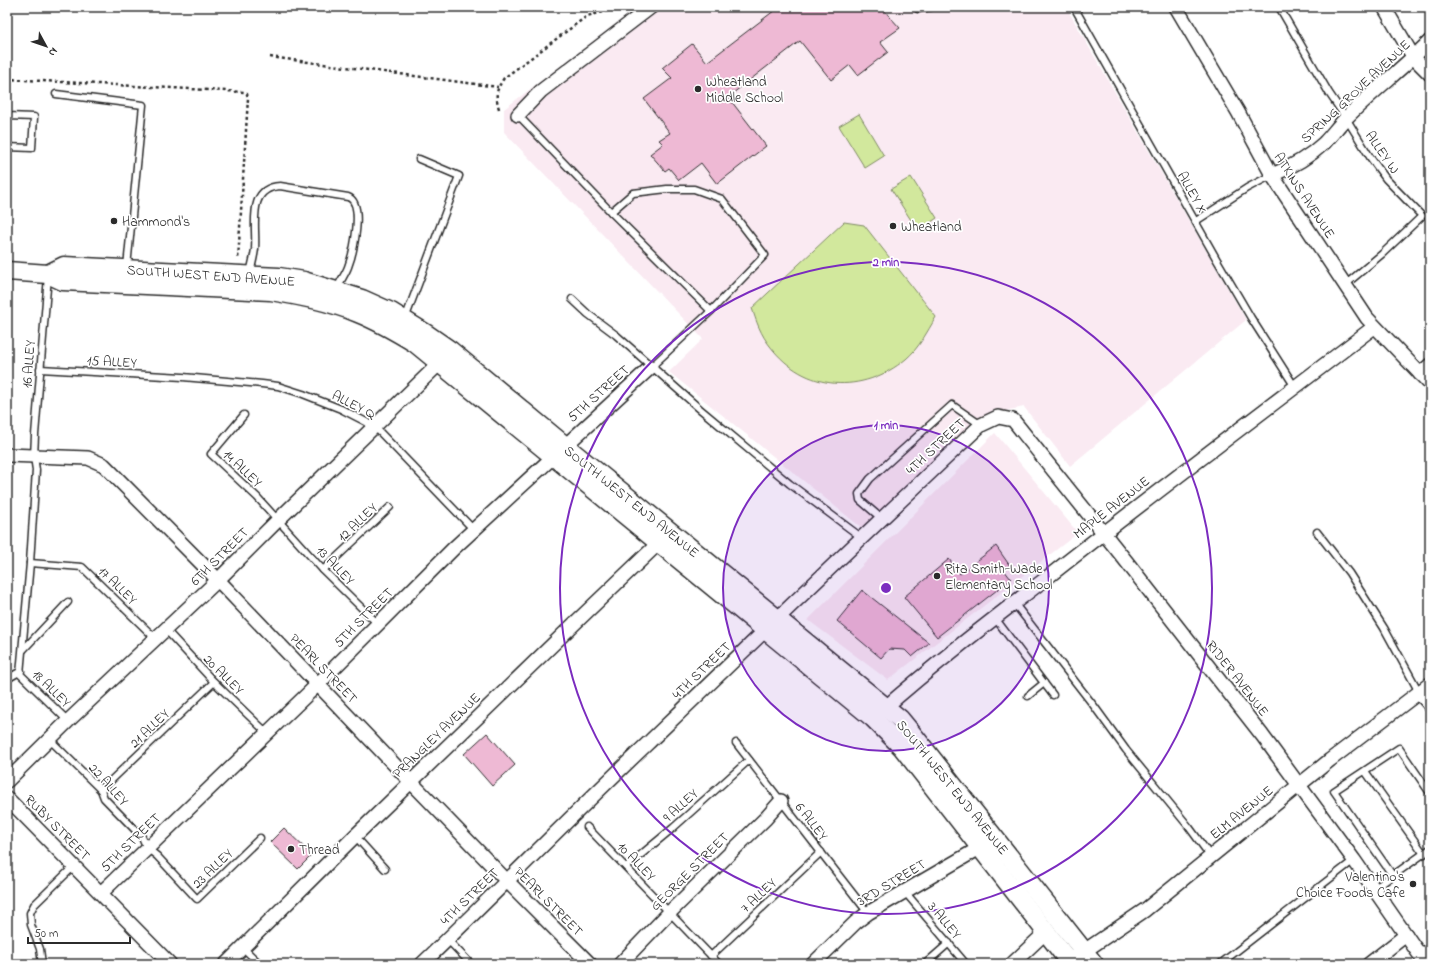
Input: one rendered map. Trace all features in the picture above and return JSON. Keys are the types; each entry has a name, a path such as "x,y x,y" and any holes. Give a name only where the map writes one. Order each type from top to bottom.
{"main road":[{"name":"SOUTH WEST END AVENUE","path":"7,271 48,274 64,266 127,277 285,278 304,281 362,299 391,312 404,320 445,357 559,451 880,712 902,747 1070,963"},
{"name":"SOUTH WEST END AVENUE","path":"245,277 270,291 328,302 358,313 445,357"},
{"name":"SOUTH WEST END AVENUE","path":"880,712 900,719 1089,958"}],"street":[{"path":"518,115 541,91 652,7"},
{"name":"ATKINS AVENUE","path":"1176,7 1238,112 1272,175 1345,285 1374,327 1430,384"},
{"path":"1384,7 1414,58 1430,74"},
{"name":"SPRING GROVE AVENUE","path":"1272,175 1293,166 1311,154 1346,118 1414,58 1430,41"},
{"name":"MAPLE AVENUE","path":"880,712 995,618 1103,533 1374,327"},
{"name":"6TH STREET","path":"7,781 49,739 218,580 445,357"},
{"path":"1420,374 1430,365"},
{"name":"5TH STREET","path":"101,893 317,685 454,548 651,367"},
{"name":"4TH STREET","path":"422,964 647,743 772,625 881,518 981,425 998,417 1013,420"},
{"name":"RIDER AVENUE","path":"1013,420 1262,735 1354,860 1426,964"},
{"name":"PEARL STREET","path":"7,455 88,458 104,465 218,580 317,685 507,881 590,964"},
{"name":"PRANGLEY AVENUE","path":"226,964 355,836 580,618 665,538"},
{"name":"ELM AVENUE","path":"1070,963 1089,958 1145,910 1330,760 1430,684"},
{"path":"1419,692 1430,705"},
{"name":"RUBY STREET","path":"7,798 170,964"},
{"name":"GEORGE STREET","path":"620,964 670,912 760,824 781,801"},
{"name":"3RD STREET","path":"813,964 856,922 868,913 995,838"},
{"path":"1012,964 1046,932"},
{"path":"1369,964 1406,934"}],"lane":[{"path":"915,7 918,9 931,7"},
{"name":"ALLEY X","path":"1074,7 1251,318 1295,387"},
{"name":"ALLEY W","path":"1279,7 1329,93 1370,157 1386,179 1422,216 1382,254 1345,285"},
{"path":"56,94 143,105 127,277"},
{"path":"518,115 611,212 711,311"},
{"path":"7,116 34,118 32,148 7,147"},
{"path":"404,320 459,176 419,159"},
{"name":"SPRING GROVE AVENUE","path":"1196,221 1246,188 1272,175"},
{"path":"245,277 255,249 256,206 264,190 273,186 280,186 348,197 353,200 356,210 354,243 348,270 341,279 336,290"},
{"path":"611,212 633,193 667,189 694,189 722,199 765,255 711,311 651,367"},
{"name":"16 ALLEY","path":"34,457 48,274"},
{"path":"572,299 790,484 862,537"},
{"name":"15 ALLEY","path":"40,369 183,377"},
{"name":"ALLEY Q","path":"183,377 278,386 341,409 374,426 474,530"},
{"path":"881,518 860,500 859,494 870,479 952,405 981,425"},
{"name":"14 ALLEY","path":"244,416 210,454 257,497 278,520"},
{"name":"18 ALLEY","path":"34,457 36,470 30,563 20,674 68,721"},
{"name":"12 ALLEY","path":"323,570 390,507"},
{"name":"13 ALLEY","path":"278,520 323,570 379,624"},
{"path":"1317,532 1349,573 1384,628 1419,692"},
{"name":"17 ALLEY","path":"30,563 82,567 161,635"},
{"path":"22,650 68,602"},
{"path":"1014,603 1094,706 1126,750 1189,827 1211,857"},
{"path":"995,618 1053,696"},
{"name":"20 ALLEY","path":"161,635 214,682 267,733"},
{"path":"7,679 21,670"},
{"name":"21 ALLEY","path":"101,790 214,682"},
{"path":"1028,696 1044,683"},
{"name":"22 ALLEY","path":"49,739 101,790 104,798 142,837 147,848"},
{"name":"6 ALLEY","path":"736,743 868,913"},
{"path":"1393,876 1334,791 1399,748 1430,792"},
{"name":"9 ALLEY","path":"626,867 673,828 749,760"},
{"path":"1365,771 1424,854"},
{"name":"10 ALLEY","path":"587,827 719,964"},
{"path":"355,836 385,869"},
{"name":"23 ALLEY","path":"147,848 197,899 260,838"},
{"path":"1374,889 1430,849"},
{"name":"7 ALLEY","path":"711,956 821,852"},
{"path":"1220,964 1354,860"},
{"path":"42,964 40,949 31,925 30,913 34,905 74,866"},
{"name":"3 ALLEY","path":"905,892 966,964"},
{"path":"448,939 471,964"},
{"path":"925,964 949,943"},
{"path":"242,947 260,964"},
{"path":"1416,949 1430,950"}],"path":[{"path":"499,109 496,93 504,78 586,16 606,11 612,7"},
{"path":"270,57 498,87"},
{"path":"7,79 244,92 247,94 245,277"}],"shaded area":[{"name":"Wheatland","path":"638,7 1066,7 1246,320 1070,466 1024,407 985,415 862,528 669,372 703,339 504,132 504,109"},
{"name":"Rita Smith-Wade Elementary School","path":"995,433 1078,533 888,680 808,620"}],"green space":[{"path":"859,114 884,156 865,168 839,126"},
{"path":"911,177 937,218 918,231 891,189"},
{"path":"844,222 864,225 936,317 915,350 906,359 889,371 871,379 853,383 835,383 817,380 800,372 784,361 764,337 752,308"}],"building":[{"name":"Wheatland Middle School","path":"779,7 881,7 900,28 880,42 888,52 858,75 850,65 831,80 800,41 728,97 766,146 717,184 701,163 679,180 669,168 665,171 650,154 663,144 659,140 670,133 644,99 672,78 662,68 692,44 707,62"},
{"path":"996,546 1010,566 1004,570 1011,579 937,637 904,597 949,559 960,574"},
{"path":"862,590 929,643 912,657 905,650 889,649 881,658 837,621"},
{"path":"487,733 515,765 492,786 464,754"},
{"name":"Thread","path":"284,828 312,855 298,869 270,842"}],"place":[{"name":"Wheatland Middle School","path":"698,89"},
{"name":"Hammond's","path":"114,221"},
{"name":"Wheatland","path":"893,226"},
{"name":"Rita Smith-Wade Elementary School","path":"937,576"},
{"name":"Thread","path":"291,849"},
{"name":"Valentino's Choice Foods Cafe","path":"1413,884"}]}
